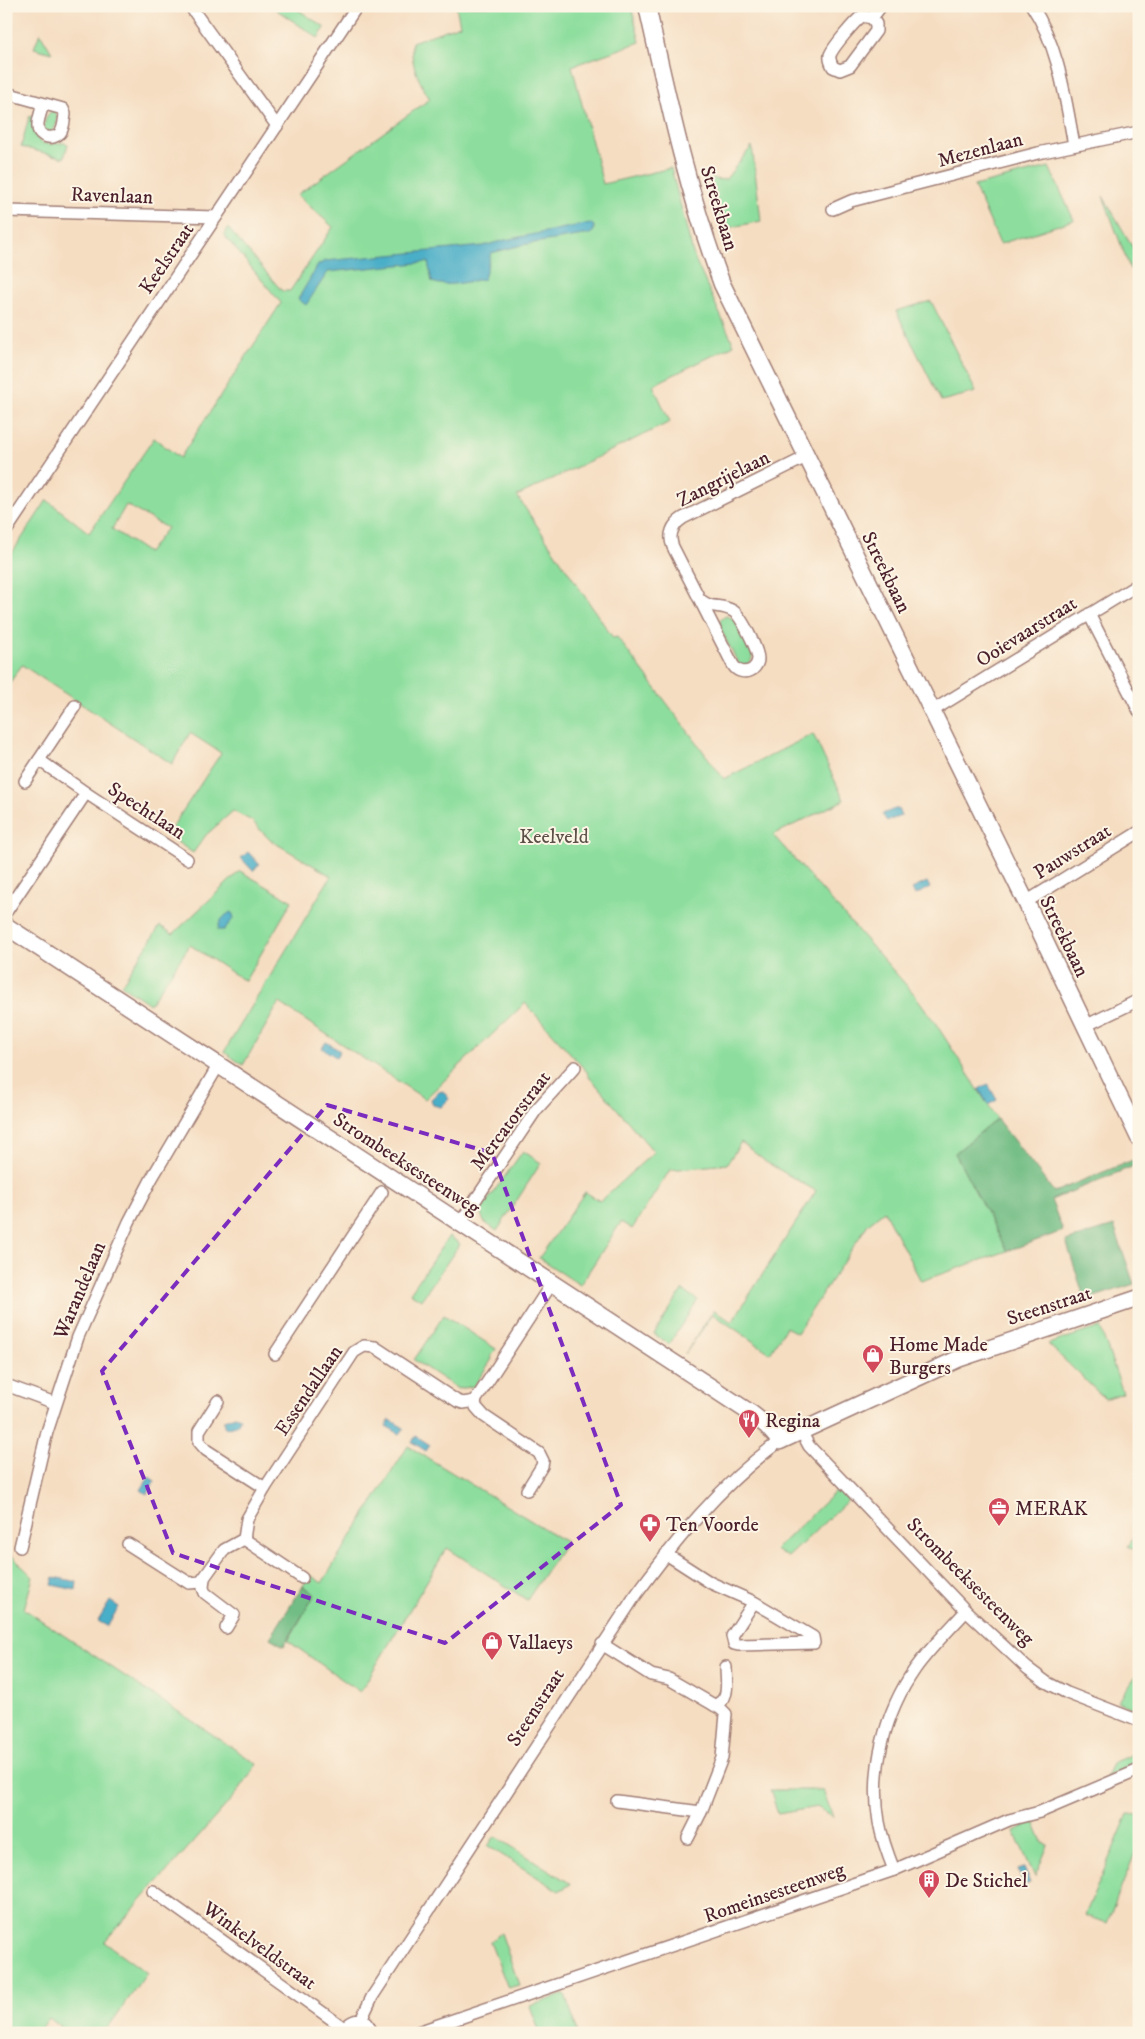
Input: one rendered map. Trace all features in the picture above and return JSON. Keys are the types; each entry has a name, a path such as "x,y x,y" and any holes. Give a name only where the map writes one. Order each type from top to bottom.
{"street":[{"path":"190,6 277,126"},
{"name":"Keelstraat","path":"6,531 357,6"},
{"name":"Streekbaan","path":"647,6 690,186 707,244 722,284 1026,902 1139,1138"},
{"path":"872,18 881,6"},
{"path":"1032,6 1044,26 1055,57 1074,145"},
{"path":"866,16 872,18 876,24 876,31 850,66 840,70 833,67 830,60 832,53 858,18 866,16"},
{"path":"6,93 40,103"},
{"name":"Mezenlaan","path":"833,209 851,201 1074,145 1139,132"},
{"name":"Ravenlaan","path":"6,211 216,217"},
{"name":"Zangrijelaan","path":"698,597 709,606 728,609 739,616 757,654 757,662 752,669 744,672 735,668 698,597 671,541 673,527 683,518 806,457"},
{"name":"Ooievaarstraat","path":"932,711 1139,584"},
{"path":"1090,614 1139,711"},
{"path":"25,781 75,706"},
{"name":"Spechtlaan","path":"39,760 187,859"},
{"name":"Spechtlaan","path":"6,912 86,793"},
{"name":"Pauwstraat","path":"1026,902 1139,832"},
{"name":"Strombeeksesteenweg","path":"6,926 752,1414 767,1426 780,1441"},
{"path":"1085,1026 1139,1000"},
{"name":"Warandelaan","path":"20,1547 36,1471 76,1344 118,1245 152,1178 218,1066"},
{"name":"Mercatorstraat","path":"460,1223 525,1125 546,1098 575,1067"},
{"name":"Strombeeksesteenweg","path":"274,1354 382,1192"},
{"path":"527,1490 542,1466 543,1461 540,1453 484,1416 476,1407 475,1401 552,1283"},
{"name":"Steenstraat","path":"361,2020 372,1997 602,1644 666,1554 725,1488 760,1456 780,1441 802,1433 958,1358 1139,1298"},
{"name":"Essendallaan","path":"244,1539 247,1519 265,1488 358,1348 375,1347 458,1401 463,1403 475,1401"},
{"path":"6,1385 56,1403"},
{"path":"218,1401 199,1431 199,1442 206,1450 265,1488"},
{"name":"Strombeeksesteenweg","path":"802,1433 809,1446 966,1611 1027,1668 1046,1682 1067,1693 1139,1721"},
{"path":"226,1628 234,1615 205,1593 202,1583 224,1550 244,1539 302,1578"},
{"path":"128,1544 189,1583 197,1583 204,1578"},
{"path":"666,1554 711,1583 754,1602 813,1637 814,1643 734,1644 732,1636 754,1602"},
{"path":"894,1870 882,1836 877,1809 878,1781 885,1731 901,1692 916,1667 966,1611"},
{"path":"602,1644 651,1675 669,1679 724,1711 727,1718 722,1758 701,1812 688,1838"},
{"path":"714,1705 722,1701 726,1694 726,1667"},
{"name":"Romeinsesteenweg","path":"415,2033 894,1870 1009,1820 1040,1812 1139,1770"},
{"path":"618,1801 701,1812"},
{"name":"Winkelveldstraat","path":"153,1891 342,2030"},
{"path":"342,2030 350,2022 361,2020 367,2023 372,2033"}],"highlighted area":[{"path":"327,1105 492,1153 621,1505 445,1643 173,1553 102,1371"}],"green space":[{"path":"274,6 293,6 325,28 318,38 274,8"},
{"name":"Keelveld","path":"456,6 631,6 640,42 572,66 603,184 671,168 694,257 734,345 653,385 670,422 517,496 613,638 617,637 724,779 813,734 844,800 773,835 915,995 936,1024 997,1119 955,1153 1007,1251 921,1281 884,1211 868,1224 797,1333 786,1327 770,1353 713,1314 685,1354 714,1310 732,1322 816,1191 766,1162 741,1142 727,1164 670,1170 632,1229 621,1222 580,1285 539,1258 585,1192 600,1201 654,1152 588,1073 525,1003 425,1099 279,1003 243,1065 224,1052 331,876 270,840 252,821 233,811 206,835 193,853 167,835 221,753 190,733 172,764 22,665 6,688 6,562 47,500 89,533 154,438 180,458 281,303 224,235 228,228 282,291 290,291 333,227 297,195 430,99 416,72 412,57 412,42 460,25","holes":["126,505 167,528 148,553 112,529"]},
{"path":"40,33 52,53 34,48"},
{"path":"52,111 57,115 57,121 54,129 50,132 45,130 44,125"},
{"path":"34,116 35,134 39,141 48,144 68,144 64,158 21,147 29,117"},
{"path":"752,146 761,221 728,228 717,219 705,172 714,179 726,179"},
{"path":"1049,167 1074,220 1000,244 974,186"},
{"path":"1103,196 1135,251 1139,251 1139,267 1130,269"},
{"path":"931,301 976,392 941,401 896,311"},
{"path":"726,616 734,619 752,654 750,662 746,665 738,663 720,628 720,620"},
{"path":"240,871 292,901 245,981 190,945 150,1004 121,985 160,926 173,934"},
{"path":"997,1119 1054,1192 1133,1160 1136,1165 1051,1200 1063,1231 1007,1251 955,1153"},
{"path":"523,1151 541,1163 497,1231 484,1222 480,1211"},
{"path":"1114,1226 1134,1284 1085,1300 1066,1241"},
{"path":"449,1236 460,1244 421,1300 410,1293"},
{"path":"682,1290 698,1300 669,1344 654,1334"},
{"path":"444,1315 496,1349 491,1356 492,1359 474,1386 458,1389 414,1360"},
{"path":"1100,1327 1123,1393 1105,1399 1048,1344"},
{"path":"408,1446 566,1542 527,1600 447,1548 360,1692 288,1641 315,1594 303,1586 310,1575 322,1583"},
{"path":"837,1490 848,1500 788,1557 775,1550"},
{"path":"1139,1530 1139,1553 1128,1546"},
{"path":"6,1555 12,1556 33,1577 24,1609 257,1764 237,1793 104,1942 147,1973 104,2033 69,2033 49,2018 38,2033 6,2033"},
{"path":"303,1586 315,1594 284,1646 270,1638"},
{"path":"1139,1671 1139,1711 1118,1702"},
{"path":"1139,1744 1139,1762 1106,1777 1112,1763 1135,1753"},
{"path":"770,1790 823,1790 833,1817 817,1807 778,1814"},
{"path":"1128,1814 1139,1815 1139,1843 1107,1923 1085,1915"},
{"path":"1034,1822 1043,1843 1048,1845 1035,1877 1014,1831"},
{"path":"495,1836 571,1884 559,1891 488,1846"},
{"path":"501,1933 519,1985 508,1988 490,1942"},
{"path":"565,1994 578,2033 540,2033 530,2006"}],"water":[{"path":"590,223 594,226 594,231 590,234 522,245 491,253 484,279 438,284 432,282 428,262 328,272 306,305 298,299 318,265 325,261 483,246"},
{"path":"898,809 901,816 887,821 882,814"},
{"path":"248,852 259,864 253,871 241,858"},
{"path":"927,882 930,888 915,895 912,889"},
{"path":"232,912 234,918 224,930 218,930 222,919"},
{"path":"326,1042 340,1051 336,1057 322,1048"},
{"path":"988,1084 997,1100 988,1105 979,1089"},
{"path":"443,1091 449,1099 441,1107 433,1105 431,1099"},
{"path":"235,1416 240,1418 237,1425 224,1427 224,1420"},
{"path":"390,1420 404,1428 400,1434 386,1426"},
{"path":"416,1436 430,1445 426,1451 412,1442"},
{"path":"149,1477 155,1481 147,1494 141,1490"},
{"path":"54,1577 77,1582 76,1590 52,1585"},
{"path":"110,1601 119,1607 107,1626 98,1621"},
{"path":"1024,1868 1030,1883 1024,1885 1018,1870"}],"place":[{"name":"Home Made Burgers","path":"873,1374"},
{"name":"Regina","path":"749,1439"},
{"name":"MERAK","path":"999,1527"},
{"name":"Ten Voorde","path":"650,1543"},
{"name":"Vallaeys","path":"492,1661"},
{"name":"De Stichel","path":"929,1899"}]}
